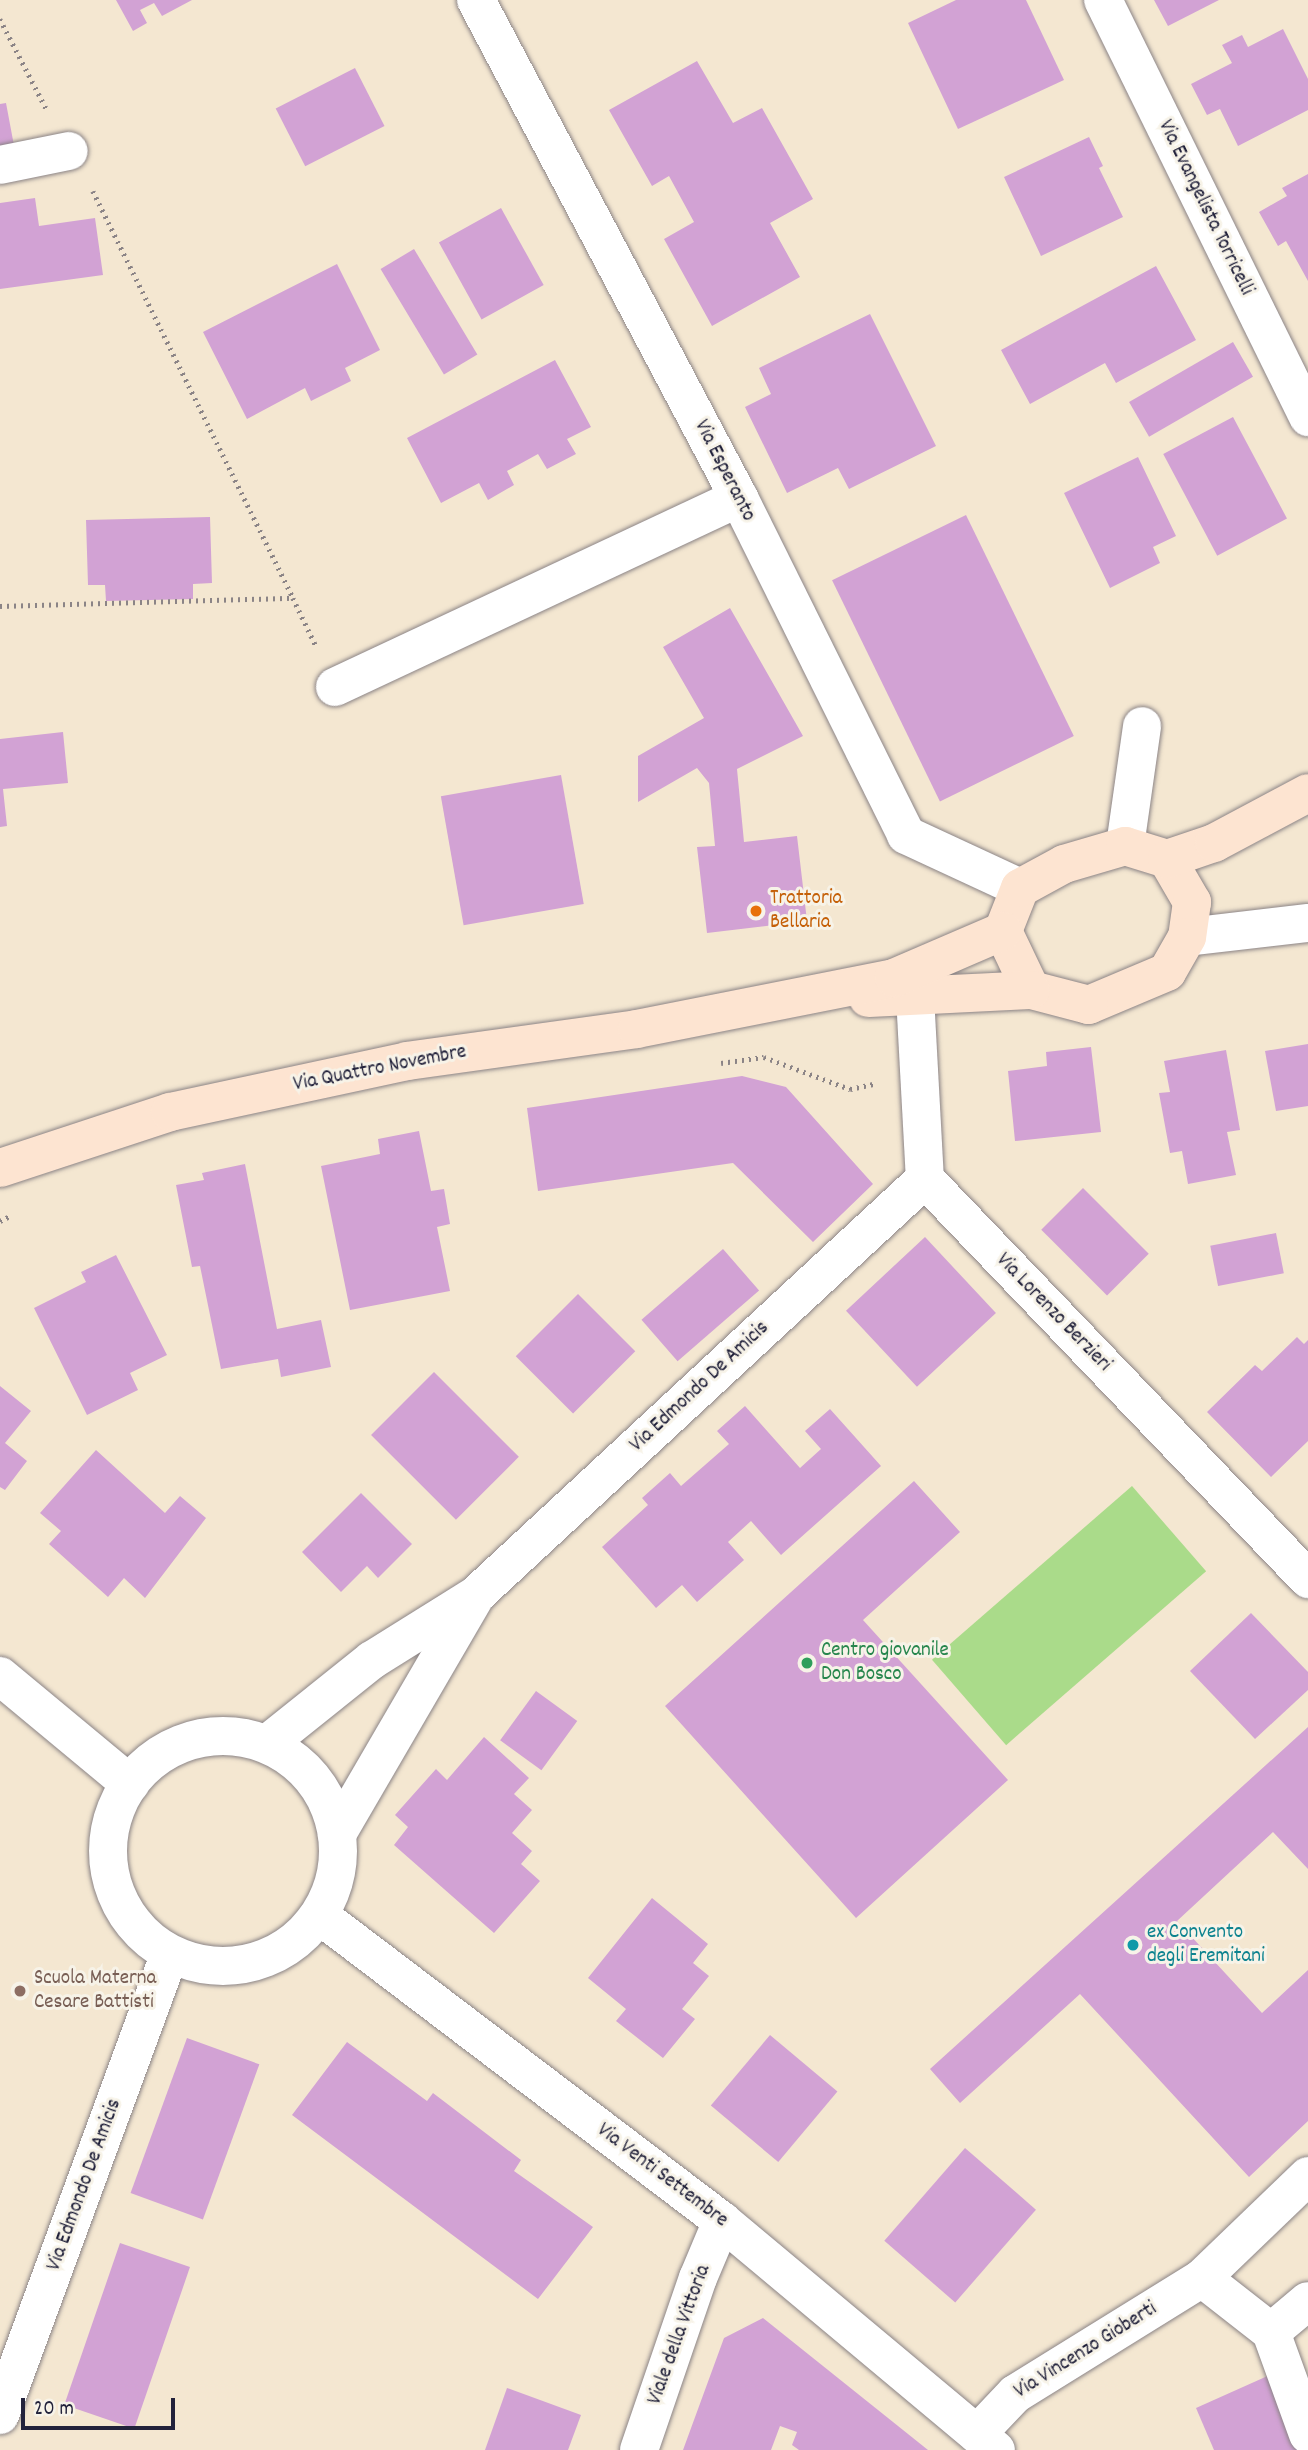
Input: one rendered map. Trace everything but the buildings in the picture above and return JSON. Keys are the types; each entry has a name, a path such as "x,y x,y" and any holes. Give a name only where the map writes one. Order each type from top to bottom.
{"main road":[{"path":"1031,990 1003,931 1020,888 1064,864 1125,846 1167,859 1214,843 1308,793"},
{"name":"Via Quattro Novembre","path":"768,1002 1031,990 1089,1005 1167,972 1190,919 1214,843"},
{"path":"1167,859 1190,919"},
{"name":"Via Quattro Novembre","path":"0,1168 170,1112 394,1063 637,1029 894,978 1003,931"}],"street":[{"name":"Via Esperanto","path":"477,0 739,498 906,835 1020,888"},
{"name":"Via Evangelista Torricelli","path":"1103,0 1308,417"},
{"path":"0,165 69,151"},
{"path":"335,687 739,498"},
{"path":"1125,846 1142,726"},
{"path":"1190,919 1308,923"},
{"path":"915,996 925,1179"},
{"name":"Via Lorenzo Berzieri","path":"925,1179 1308,1579"},
{"name":"Via Edmondo De Amicis","path":"267,1744 372,1660 475,1595 925,1179"},
{"name":"Via Edmondo De Amicis","path":"337,1834 475,1595"},
{"path":"0,1676 130,1784"},
{"path":"237,1736 267,1744 292,1759 313,1780 329,1805 337,1834 336,1871 331,1890 319,1915 294,1942 278,1953 252,1963 225,1967 196,1964 170,1954 147,1938 129,1917 115,1892 109,1836 116,1809 130,1784 151,1762 187,1742 206,1737 237,1736"},
{"name":"Via Venti Settembre","path":"319,1915 722,2221 987,2442"},
{"name":"Via Edmondo De Amicis","path":"0,2415 170,1954"},
{"name":"Via Vincenzo Gioberti","path":"987,2442 1015,2394 1202,2278 1308,2176"},
{"name":"Viale della Vittoria","path":"639,2450 698,2278 722,2221"},
{"path":"1202,2278 1277,2349 1308,2434"},
{"path":"1277,2349 1308,2301"}],"path":[{"path":"0,19 69,151 104,209 335,687"},
{"path":"0,606 293,598"},
{"path":"709,1065 764,1057 850,1089 919,1074"},
{"path":"0,1220 20,1212"}],"green space":[{"path":"1132,1486 1206,1571 1006,1745 932,1660"}],"place":[{"name":"Trattoria Bellaria","path":"756,911"},
{"name":"Centro giovanile Don Bosco","path":"807,1663"},
{"name":"ex Convento degli Eremitani","path":"1133,1945"},
{"name":"Scuola Materna Cesare Battisti","path":"20,1991"}]}
